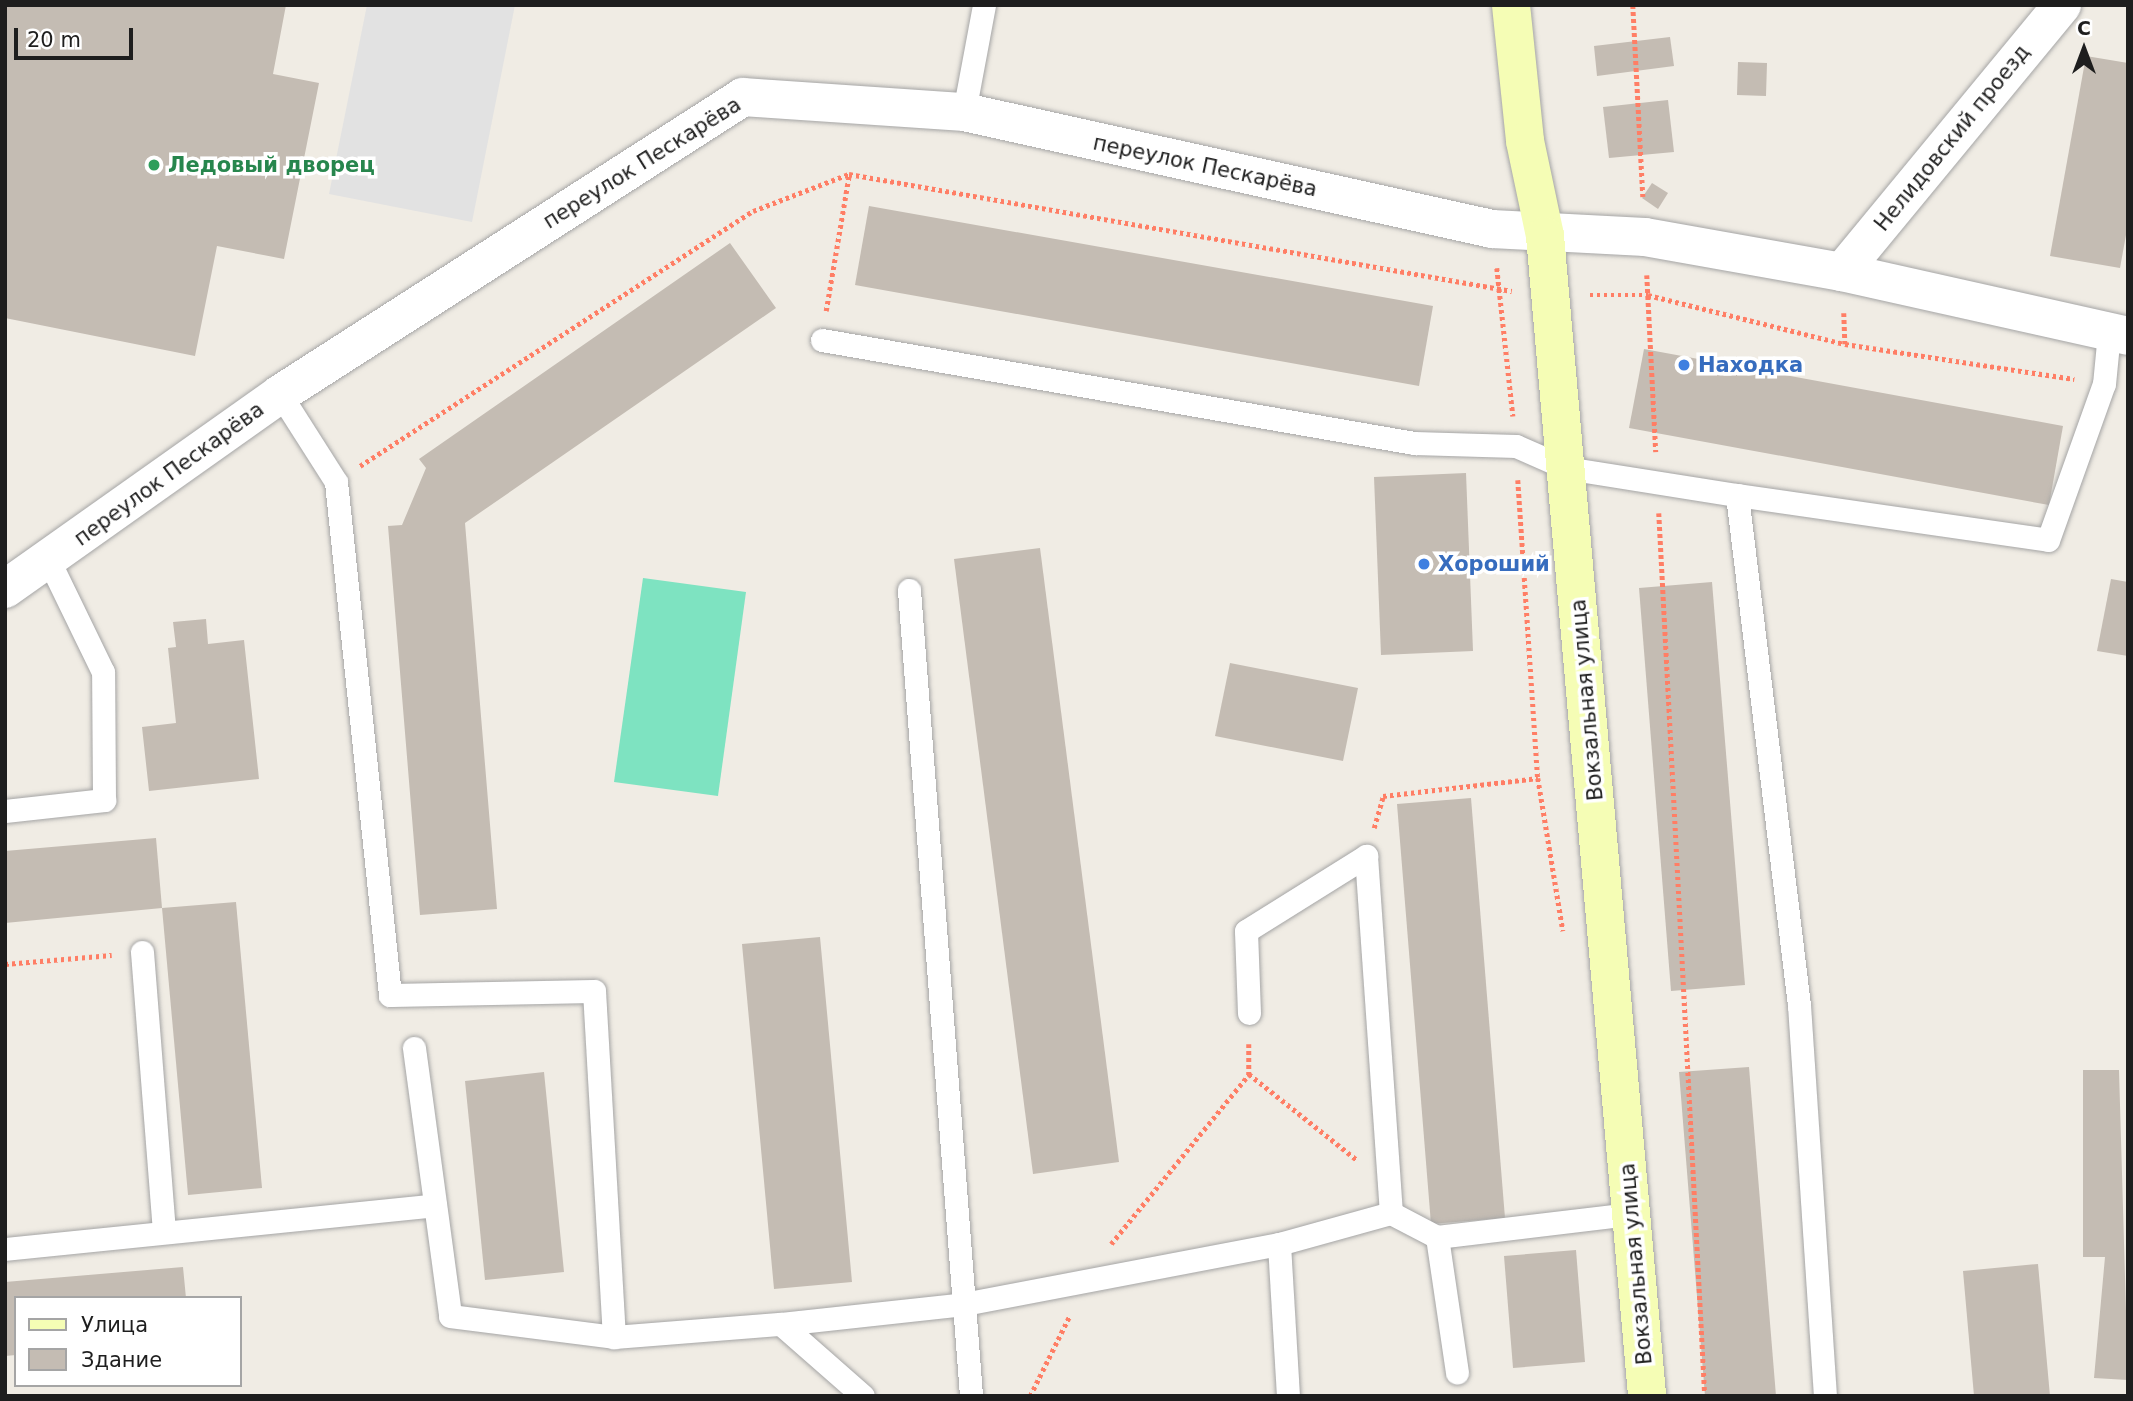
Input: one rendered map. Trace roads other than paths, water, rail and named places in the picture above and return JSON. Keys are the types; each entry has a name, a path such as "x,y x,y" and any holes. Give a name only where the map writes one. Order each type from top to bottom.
{"main road":[{"name":"Вокзальная улица","path":"1511,5 1525,141 1545,236 1647,1396"}],"street":[{"name":"Нелидовский проезд","path":"1842,272 2062,5"},
{"name":"переулок Пескарёва","path":"5,589 49,561 280,394 743,97 964,112 1492,229 1545,236"},
{"path":"1545,236 1645,237 1842,272 2118,335"}],"lane":[{"path":"964,112 984,5"},
{"path":"822,340 1414,443 1516,446 1566,468 1658,478 1737,495 2048,540 2104,383 2118,335"},
{"path":"280,394 336,482 390,995 594,991 614,1337"},
{"path":"1737,495 1800,1005 1825,1396"},
{"path":"5,811 104,800 103,672 49,561"},
{"path":"909,590 971,1396"},
{"path":"1249,1013 1246,931 1366,856 1385,1181 1391,1213"},
{"path":"142,952 164,1231"},
{"path":"414,1048 450,1316 614,1337 781,1324 964,1304 1279,1244 1391,1213 1437,1237 1631,1214"},
{"path":"5,1249 435,1205"},
{"path":"1437,1237 1457,1373"},
{"path":"1279,1244 1287,1396"},
{"path":"781,1324 863,1396"}],"place":[{"name":"Ледовый дворец","path":"154,165"},
{"name":"Находка","path":"1684,365"},
{"name":"Хороший","path":"1424,564"}]}
